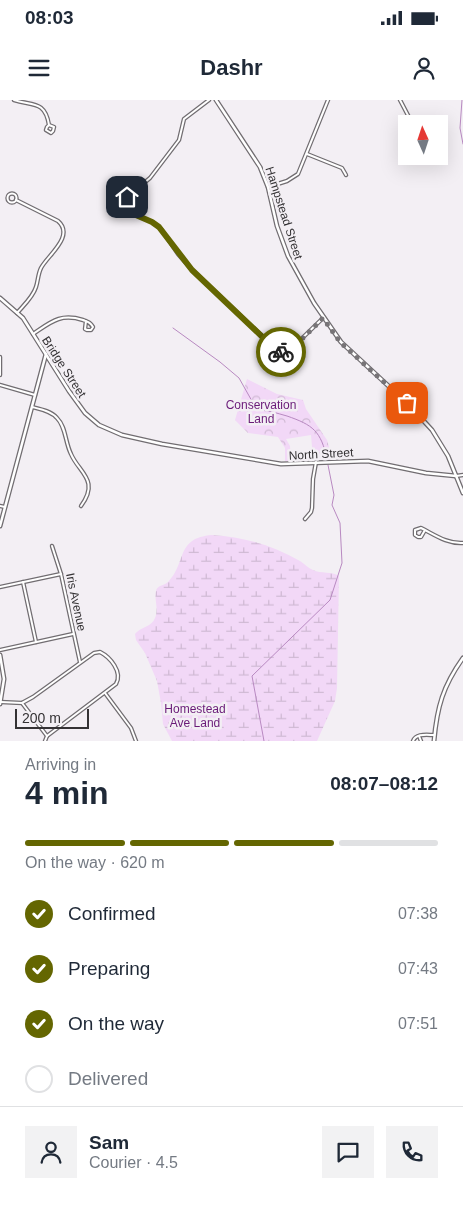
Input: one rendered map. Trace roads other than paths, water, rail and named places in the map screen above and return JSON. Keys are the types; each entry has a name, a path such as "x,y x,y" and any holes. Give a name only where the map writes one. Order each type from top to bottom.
{"street":[{"path":"14,100 41,107 50,125"},
{"path":"209,100 184,119 179,140 150,178 127,197 126,209 130,213 159,227 192,270 279,352 291,350 323,318"},
{"name":"Hampstead Street","path":"216,100 256,161 268,187 277,226 288,256 323,318 340,342 409,405 427,425 443,446 463,493"},
{"path":"268,187 287,181 298,174 328,100"},
{"path":"400,100 408,115"},
{"path":"307,154 342,168 346,175"},
{"path":"16,200 58,221 64,231 60,242 41,268 34,292 18,313"},
{"name":"Bridge Street","path":"0,298 18,313 85,413 95,422 122,435"},
{"path":"33,334 60,318 71,317 86,322"},
{"path":"0,526 46,354"},
{"path":"0,357 0,375"},
{"path":"0,385 35,395"},
{"path":"32,407 53,414 62,424 70,453 86,474 88,492 81,506"},
{"name":"North Street","path":"122,435 155,443 273,463 368,461 431,474 463,476"},
{"path":"304,519 311,512 312,508 316,462"},
{"path":"0,506 5,507"},
{"path":"426,530 421,537 414,534 418,528 426,530 448,542 463,543"},
{"name":"Iris Avenue","path":"52,546 61,574 80,662"},
{"path":"0,587 61,574"},
{"path":"23,582 36,642"},
{"path":"0,650 74,634"},
{"path":"0,655 4,679 0,703 22,703 94,652 105,654 113,664 118,674 118,679 114,686 47,736 45,741"},
{"path":"434,741 440,698 449,678 463,658"},
{"path":"105,693 131,728 136,741"},
{"path":"22,703 47,736"},
{"path":"413,741 414,738 422,735 434,735"},
{"path":"420,736 421,741"}],"waterway":[{"path":"462,100 460,128 463,144"},
{"path":"173,328 239,378 257,410 287,416 310,426 319,435 327,459"},
{"path":"264,741 252,676 330,600 342,563 340,523 332,505 334,495 328,465"}],"park label":[{"name":"Conservation Land","path":"261,412"},
{"name":"Homestead Ave Land","path":"195,716"}]}
